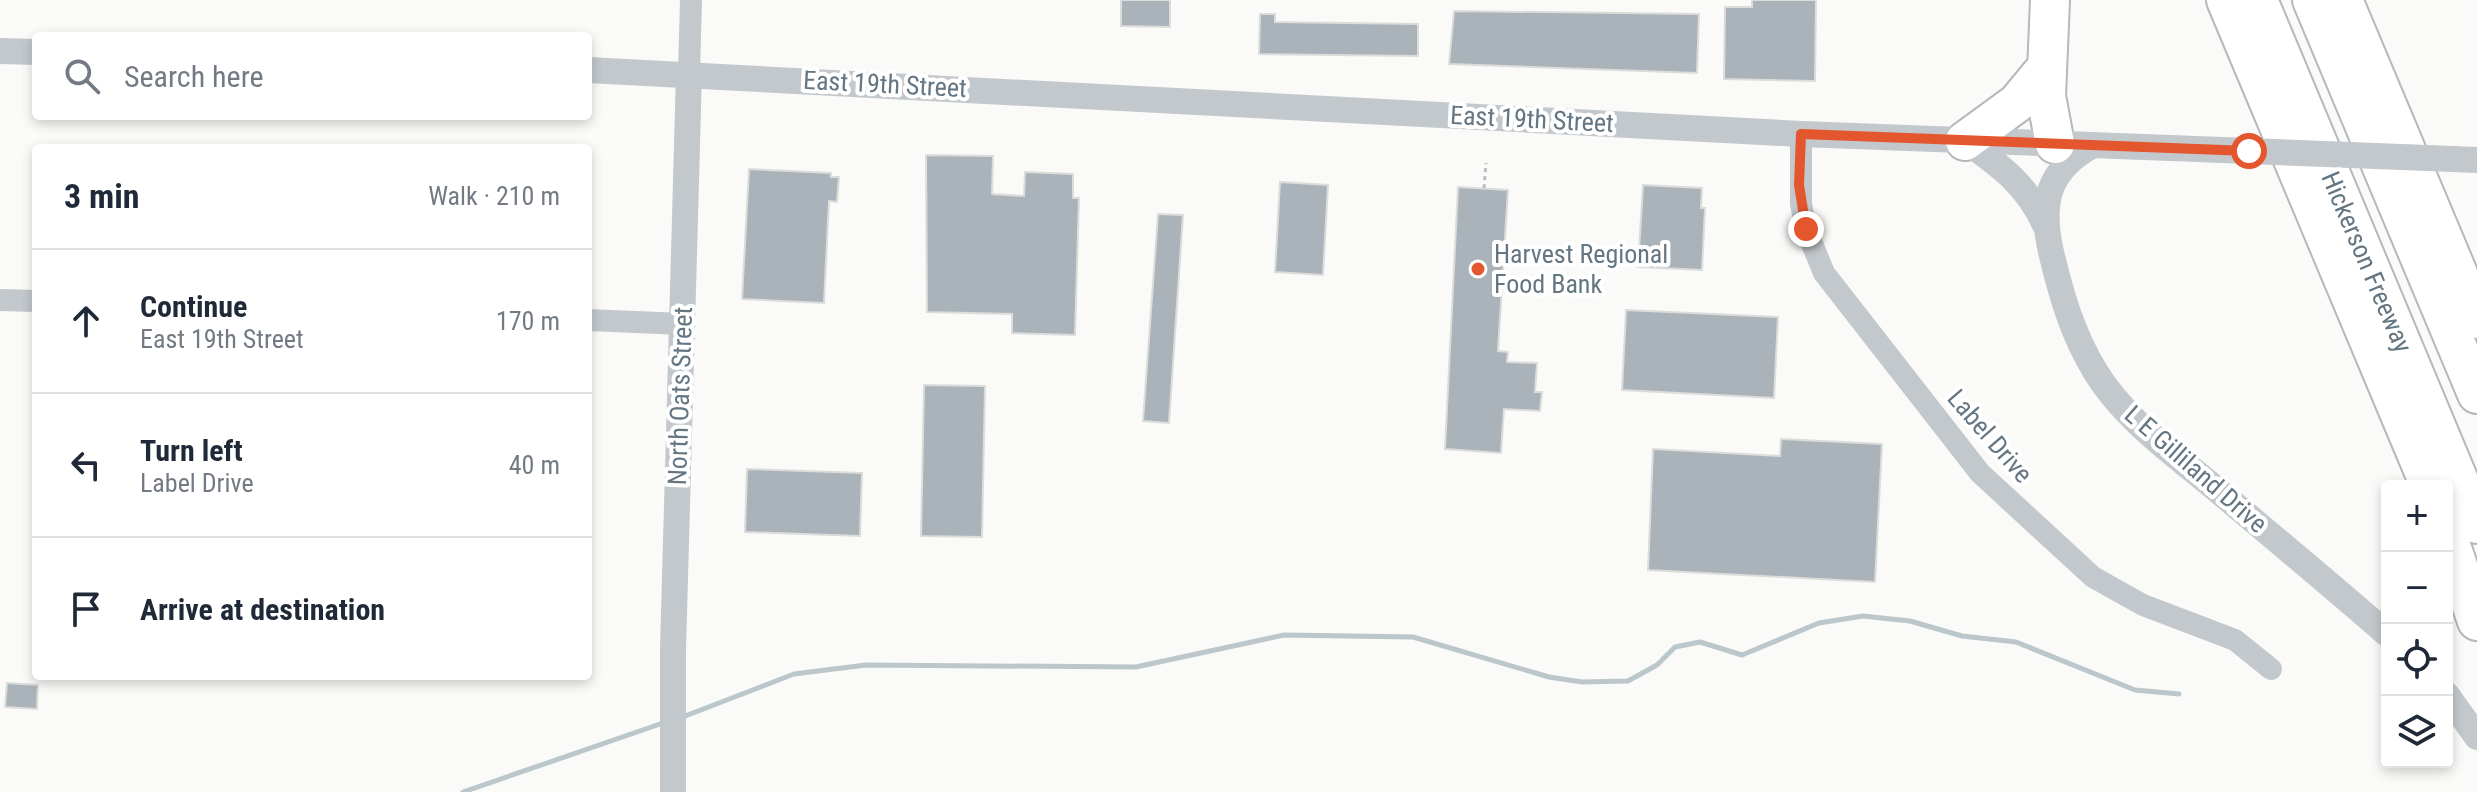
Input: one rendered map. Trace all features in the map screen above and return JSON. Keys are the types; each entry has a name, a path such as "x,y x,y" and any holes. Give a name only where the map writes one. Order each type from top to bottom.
{"highway":[{"path":"2050,0 2046,96 2055,144"},
{"path":"2226,0 2427,480"},
{"name":"Hickerson Freeway","path":"2258,0 2477,524"},
{"name":"Hickerson Freeway","path":"2312,0 2477,394"},
{"path":"2343,0 2477,319"},
{"path":"1965,141 2017,103 2046,68"},
{"path":"2453,551 2477,621"}],"street":[{"name":"North Oats Street","path":"673,792 691,0"},
{"path":"0,51 32,52"},
{"name":"East 19th Street","path":"592,70 1801,134 2465,160"},
{"name":"Label Drive","path":"1801,134 1801,204 1806,229 1824,273 1980,473 2093,577 2143,605 2235,640 2271,669"},
{"path":"1965,141 2014,177 2035,203 2045,225"},
{"name":"L E Gilliland Drive","path":"2093,145 2072,156 2055,177 2048,196 2045,225 2070,322 2096,373 2115,399 2156,439 2381,629"},
{"path":"0,300 32,301"},
{"path":"592,320 682,324"},
{"path":"2448,696 2477,737"}],"path":[{"path":"1484,188 1486,163"}],"building":[{"path":"1121,0 1170,0 1170,27 1121,26"},
{"path":"1752,0 1816,0 1815,81 1724,79 1725,7 1752,7"},
{"path":"1454,11 1699,14 1697,73 1449,64"},
{"path":"1260,14 1275,14 1275,22 1418,24 1418,56 1259,54"},
{"path":"926,155 993,156 992,194 1024,196 1025,172 1073,174 1073,198 1079,198 1075,335 1012,333 1012,314 927,312"},
{"path":"749,169 831,173 831,177 839,177 837,202 829,201 824,303 742,299"},
{"path":"1280,182 1328,185 1323,275 1275,272"},
{"path":"1643,185 1702,188 1701,208 1705,208 1702,270 1638,267"},
{"name":"Harvest Regional Food Bank","path":"1458,187 1508,190 1498,351 1508,352 1507,362 1537,363 1535,392 1542,392 1540,411 1504,409 1501,453 1445,449"},
{"path":"1158,214 1183,215 1169,423 1143,421"},
{"path":"1626,310 1778,317 1774,398 1622,390"},
{"path":"924,385 985,386 982,537 921,536"},
{"path":"1781,439 1882,444 1875,582 1648,570 1653,449 1780,456"},
{"path":"747,469 862,473 860,536 745,532"},
{"path":"7,683 38,685 37,709 5,707"}],"waterway":[{"path":"680,718 794,674 866,665 1136,667 1284,635 1413,637 1549,677 1582,682 1628,681 1657,665 1675,647 1700,642 1742,655 1819,623 1863,616 1910,621 1962,636 2016,642 2135,690 2179,694"},
{"path":"463,792 663,723"}],"place":[{"name":"Harvest Regional Food Bank","path":"1478,269"}],"route":[{"path":"1806,229 1799,185 1801,134 2249,151"}]}
